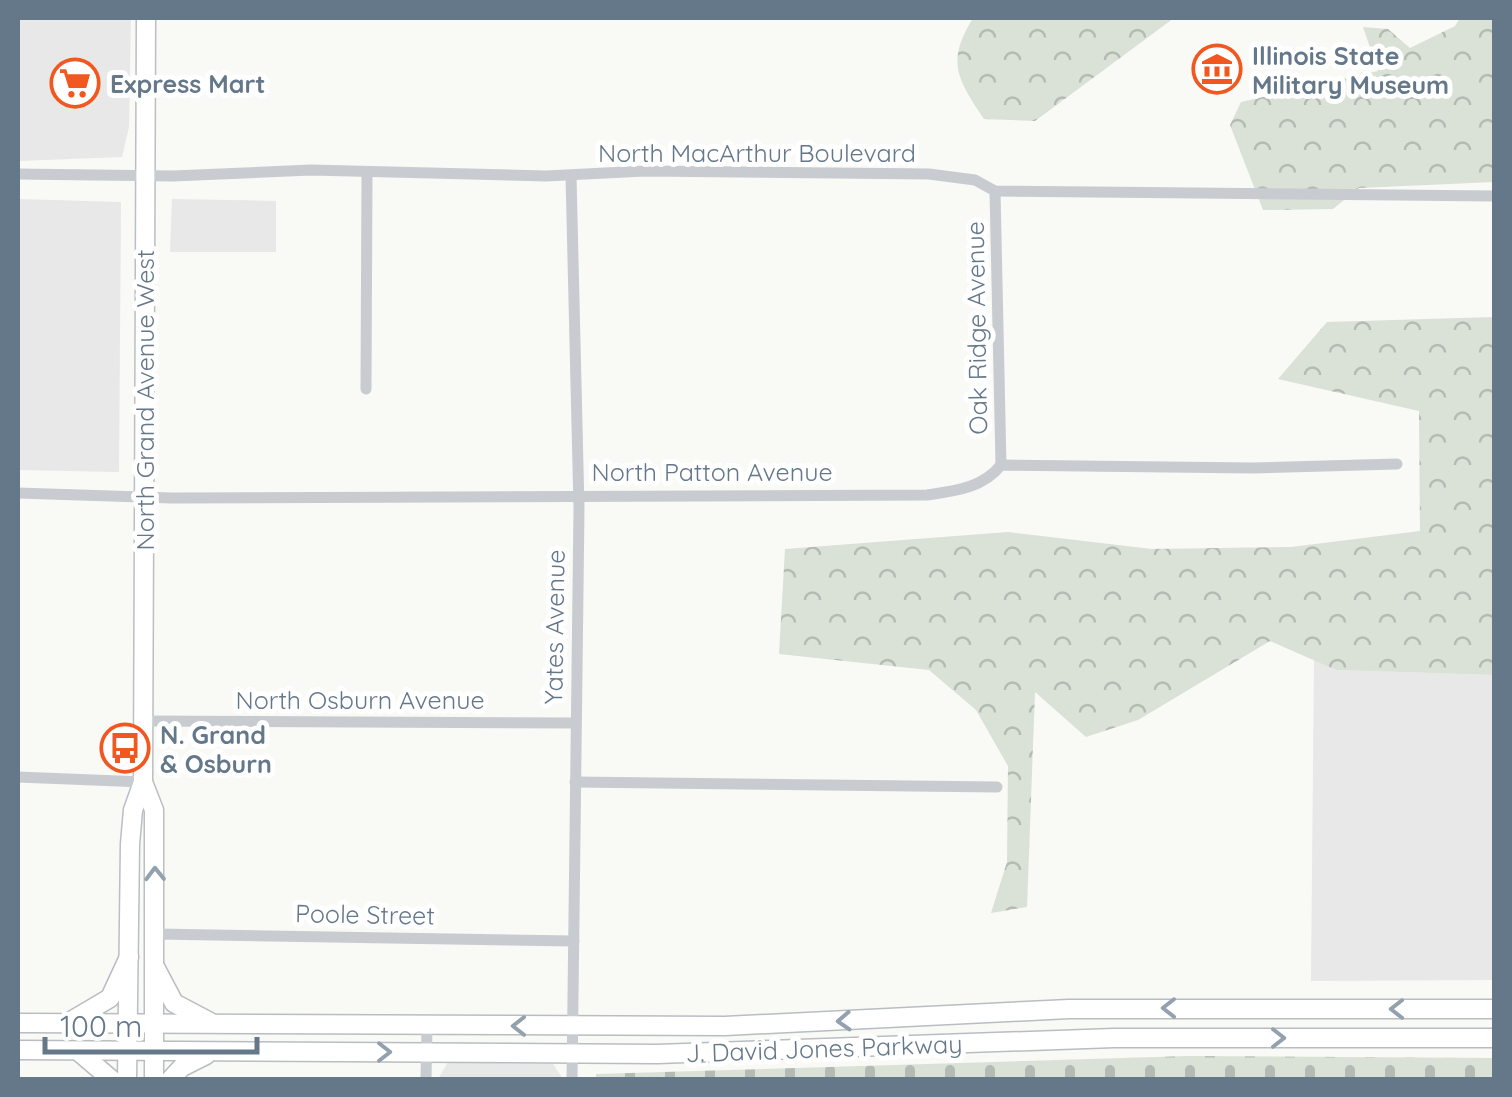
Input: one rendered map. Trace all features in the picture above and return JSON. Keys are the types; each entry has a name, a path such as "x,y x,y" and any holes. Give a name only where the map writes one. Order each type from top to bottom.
{"main road":[{"name":"North Grand Avenue West","path":"128,1080 130,844 133,810 143,782 146,18"},
{"name":"North Grand Avenue West","path":"143,782 154,810 154,1080"},
{"path":"66,1023 106,1002 129,958"},
{"path":"155,967 174,1003 215,1024"},
{"name":"J. David Jones Parkway","path":"18,1023 574,1027 786,1024 1113,1008 1494,1009"},
{"name":"J. David Jones Parkway","path":"18,1050 785,1052 1114,1038 1494,1038"},
{"path":"78,1051 112,1080"},
{"path":"170,1080 190,1062 216,1051"}],"street":[{"name":"North MacArthur Boulevard","path":"18,174 272,170 571,176 645,171 930,174 975,180 995,191 1494,196"},
{"path":"366,389 368,174"},
{"name":"Yates Avenue","path":"571,176 578,494 572,1080"},
{"name":"Oak Ridge Avenue","path":"995,191 1002,464"},
{"path":"1002,464 1254,468 1397,464"},
{"name":"North Patton Avenue","path":"18,492 144,496 927,494 973,486 1002,464"},
{"name":"North Osburn Avenue","path":"143,721 576,723"},
{"path":"18,777 143,782"},
{"path":"576,782 998,787"},
{"name":"Poole Street","path":"156,934 574,941"},
{"path":"426,1026 426,1080"}],"shaded area":[{"path":"18,18 131,18 129,127 122,157 18,161"},
{"path":"18,199 121,202 119,472 18,470"},
{"path":"172,199 276,201 276,252 170,252"},
{"path":"1314,660 1336,670 1494,675 1494,980 1311,981"},
{"path":"448,1062 553,1064 563,1079 438,1079"}],"green space":[{"path":"973,18 1174,18 1035,121 984,119 975,105 962,81 957,58"},
{"path":"1460,18 1494,18 1494,182 1359,188 1333,209 1263,210 1230,125 1241,102 1378,71 1363,27 1388,29 1410,48 1455,26"},
{"path":"1494,317 1494,675 1336,670 1270,641 1138,720 1086,737 1035,692 1027,907 991,913 1007,862 1008,766 976,710 929,670 779,654 785,549 1008,532 1152,549 1291,547 1420,531 1419,411 1278,379 1327,322"},
{"path":"1188,1056 1494,1058 1494,1079 596,1079 596,1074"}],"place":[{"name":"Illinois State Military Museum","path":"1217,69"},
{"name":"Express Mart","path":"75,83"},
{"name":"N. Grand & Osburn","path":"125,748"}]}
